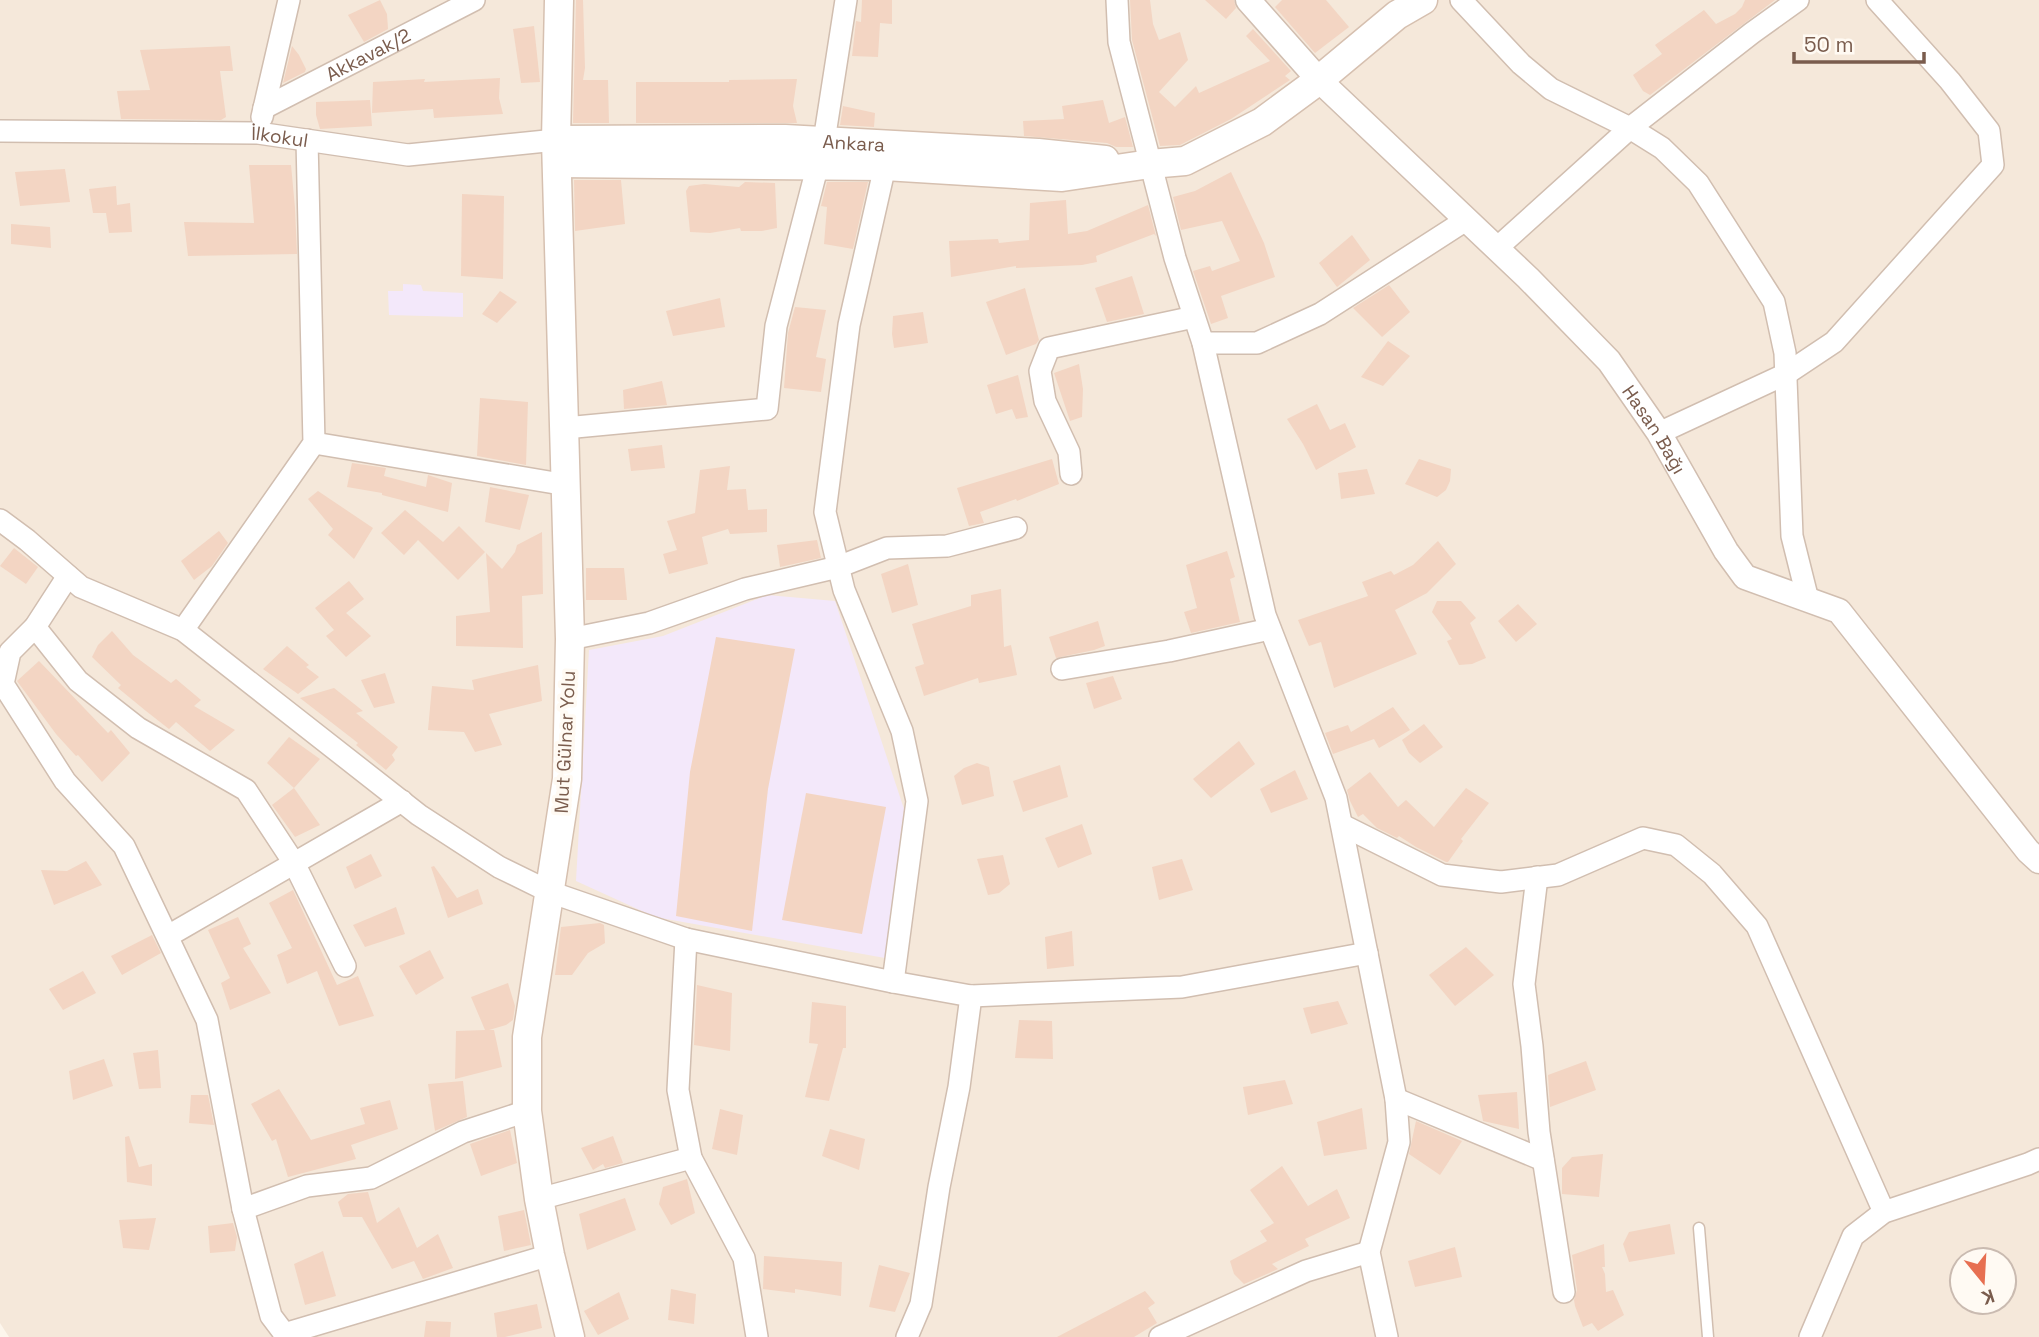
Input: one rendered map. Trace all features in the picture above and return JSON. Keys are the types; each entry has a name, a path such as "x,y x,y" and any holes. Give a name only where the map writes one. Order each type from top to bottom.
{"main road":[{"name":"Mut Gülnar Yolu","path":"559,0 556,152 570,639 567,779 527,1037 527,1111 539,1199 570,1337"},
{"name":"Ankara","path":"556,152 785,139 821,153 891,156 1062,177 1150,164 1185,162 1262,122 1319,80 1397,15 1423,0"}],"street":[{"path":"258,134 289,0"},
{"name":"Akkavak/2","path":"264,108 474,0"},
{"path":"565,428 767,409 776,326 821,153 846,0"},
{"path":"1117,0 1119,42 1175,258 1203,343 1265,615 1336,798 1342,825 1396,1098 1399,1142 1369,1252 1388,1337"},
{"name":"Hasan Bağı","path":"1248,0 1319,80 1497,248 1609,361 1659,433 1726,551 1745,577 1839,611 2012,831 2039,861"},
{"path":"1461,0 1521,64 1550,89 1630,128 1662,148 1698,183 1774,302 1785,354 1792,536 1808,600"},
{"path":"1497,248 1630,128 1798,0"},
{"path":"1659,433 1786,373 1834,342 1993,165 1989,131 1950,81 1877,0"},
{"name":"İlkokul","path":"0,131 258,134 408,155 556,152"},
{"path":"183,630 314,443 307,140"},
{"path":"891,156 849,325 825,512 844,590 902,732 917,801 893,982"},
{"path":"1203,343 1257,343 1320,314 1466,220"},
{"path":"1071,474 1069,452 1045,401 1040,371 1049,348 1194,317"},
{"path":"314,443 567,485"},
{"path":"0,520 80,587 183,630 402,801 499,867 550,892 686,939 971,996 1182,987 1367,953"},
{"path":"570,639 649,623 745,589 838,567 887,548 947,546 1016,528"},
{"path":"68,576 35,627 10,652 3,684 65,781 124,846 207,1020 243,1209 271,1316 285,1335 550,1255"},
{"path":"35,627 78,681 138,728 246,790 294,863 345,966"},
{"path":"1062,669 1169,652 1270,629"},
{"path":"168,936 402,801"},
{"path":"1342,825 1442,875 1502,882 1558,875 1643,838 1676,845 1712,874 1757,926 1884,1212"},
{"path":"1537,877 1524,984 1539,1132 1563,1292"},
{"path":"686,939 678,1090 691,1158 744,1258 757,1337"},
{"path":"906,1337 921,1304 939,1187 959,1087 971,996"},
{"path":"1396,1098 1543,1160"},
{"path":"243,1209 307,1186 371,1178 463,1132 527,1111"},
{"path":"539,1199 691,1158"},
{"path":"1810,1337 1853,1236 1884,1212 2039,1159"},
{"path":"1160,1337 1306,1271 1369,1252"}],"lane":[{"path":"1699,1228 1708,1337"}],"shaded area":[{"path":"0,0 2039,0 2039,1337 9,1337 0,1323"},
{"path":"403,284 421,285 423,291 463,293 463,317 389,315 388,291 403,291"},
{"path":"767,595 835,601 904,809 885,958 655,917 576,881 589,650 663,636"}],"building":[{"path":"380,0 387,14 388,29 364,42 348,15"},
{"path":"576,0 583,0 583,80 608,80 609,123 573,123"},
{"path":"862,0 892,0 892,24 880,23 878,57 852,56 856,21 861,22"},
{"path":"1130,0 1150,0 1153,24 1159,40 1180,32 1188,60 1159,92 1175,107 1196,86 1199,93 1270,61 1246,36 1253,29 1291,71 1285,76 1290,80 1231,119 1180,145 1160,146 1132,40"},
{"path":"1205,0 1234,0 1236,8 1226,19"},
{"path":"1282,0 1326,0 1349,27 1315,53 1275,7"},
{"path":"1745,0 1775,0 1650,95 1643,91 1633,75 1662,54 1655,45 1704,10 1716,24 1735,14"},
{"path":"534,26 540,82 521,83 513,29"},
{"path":"230,46 233,71 220,71 226,117 221,120 121,119 117,91 150,90 140,50"},
{"path":"292,46 306,69 283,83"},
{"path":"500,78 499,98 503,114 434,118 433,109 372,113 373,82"},
{"path":"797,79 793,106 797,123 636,123 636,82"},
{"path":"370,100 372,126 320,129 316,102"},
{"path":"1103,100 1109,123 1125,117 1133,147 1024,136 1023,121 1064,119 1062,106"},
{"path":"843,106 875,113 874,127 840,125"},
{"path":"249,165 291,165 297,254 188,256 184,222 254,223"},
{"path":"65,169 70,202 20,206 15,172"},
{"path":"1231,172 1264,243 1275,277 1221,296 1228,318 1211,324 1193,271 1210,266 1212,271 1240,261 1222,221 1181,230 1173,197 1195,191"},
{"path":"574,180 621,180 625,224 575,231"},
{"path":"745,182 775,183 777,228 762,231 741,231 740,228 710,233 690,232 686,191 689,186 704,184 739,187"},
{"path":"827,182 868,182 853,249 824,244 827,207 821,206"},
{"path":"116,186 117,205 130,203 132,232 109,233 106,213 93,213 89,189"},
{"path":"462,194 504,196 503,279 461,276"},
{"path":"1066,200 1068,234 1087,231 1148,205 1156,236 1154,234 1096,256 1097,262 1082,265 1016,266 951,277 949,241 998,239 999,243 1029,240 1030,203"},
{"path":"11,224 50,227 51,248 11,244"},
{"path":"1352,235 1370,260 1337,287 1319,263"},
{"path":"1132,276 1144,314 1107,322 1095,288"},
{"path":"1389,285 1410,312 1382,337 1353,308"},
{"path":"1025,288 1039,340 1036,344 1006,355 986,302"},
{"path":"500,291 517,302 497,323 482,314"},
{"path":"720,298 725,327 673,336 666,311"},
{"path":"795,307 826,310 816,357 826,359 821,392 784,388 788,333"},
{"path":"923,312 928,343 894,348 893,316"},
{"path":"1388,341 1410,356 1383,386 1361,377"},
{"path":"1079,364 1083,389 1082,417 1070,421 1054,373"},
{"path":"1018,375 1028,417 1016,419 1012,409 996,414 987,385"},
{"path":"662,381 667,405 624,409 623,390"},
{"path":"480,398 528,402 526,465 477,456"},
{"path":"1317,404 1330,430 1345,423 1356,447 1316,470 1287,419"},
{"path":"662,445 665,468 631,471 628,449"},
{"path":"1052,459 1059,484 980,512 984,523 969,526 957,488"},
{"path":"1419,459 1451,469 1446,490 1437,497 1405,484"},
{"path":"352,463 386,468 384,476 426,487 428,475 452,483 448,512 382,493 347,487"},
{"path":"730,466 727,490 746,489 748,510 767,509 767,532 730,534 728,529 702,537 708,564 669,574 663,554 677,550 667,521 695,513 700,470"},
{"path":"1367,469 1375,494 1341,499 1338,473"},
{"path":"490,487 529,495 520,530 485,522"},
{"path":"318,491 373,528 354,559 328,535 333,529 308,499"},
{"path":"405,510 443,542 459,526 485,552 458,580 418,540 404,555 381,533"},
{"path":"219,531 228,543 212,566 194,580 181,561"},
{"path":"542,532 543,594 522,596 523,648 456,646 456,616 490,612 486,553 502,569 517,545"},
{"path":"817,540 821,558 780,567 777,545"},
{"path":"1438,541 1456,564 1427,593 1395,610 1417,654 1334,688 1321,642 1309,646 1298,620 1368,596 1362,582 1391,571 1394,575 1413,565"},
{"path":"14,548 38,567 26,584 0,566"},
{"path":"1227,551 1235,577 1230,579 1240,622 1191,633 1184,612 1197,608 1186,565"},
{"path":"908,564 918,605 892,613 881,574"},
{"path":"586,568 624,568 627,600 586,600"},
{"path":"349,581 364,599 346,613 371,636 346,657 326,636 334,630 315,608"},
{"path":"1001,589 1004,647 1011,645 1017,675 979,683 978,678 924,696 915,667 924,664 912,624 971,606 971,595"},
{"path":"1437,601 1461,601 1476,618 1470,623 1486,658 1472,664 1459,665 1447,641 1452,639 1432,612"},
{"path":"1518,604 1537,624 1516,642 1498,621"},
{"path":"1098,621 1105,646 1056,658 1049,637"},
{"path":"112,631 133,655 171,683 176,679 201,700 194,706 235,730 210,751 176,722 169,729 146,711 118,688 121,685 92,657 98,645"},
{"path":"716,637 795,649 768,789 752,931 676,916 690,772"},
{"path":"287,646 319,677 298,694 263,669"},
{"path":"39,661 108,733 111,730 130,753 102,782 56,734 17,681"},
{"path":"538,665 542,701 489,714 502,745 475,752 464,732 428,730 432,686 474,690 472,680"},
{"path":"385,673 395,703 374,708 361,680"},
{"path":"1113,676 1122,699 1094,709 1086,683"},
{"path":"334,688 363,711 356,713 398,747 392,755 395,760 386,770 356,745 358,743 300,698"},
{"path":"1393,707 1410,730 1379,748 1374,739 1333,754 1325,733 1348,725 1351,732"},
{"path":"1424,724 1443,747 1420,763 1409,753 1402,740"},
{"path":"289,737 320,759 294,788 267,763"},
{"path":"1239,741 1255,764 1211,798 1193,779"},
{"path":"977,763 989,767 994,796 962,805 954,776"},
{"path":"1060,765 1068,797 1023,812 1013,781"},
{"path":"1295,770 1308,799 1271,813 1260,789"},
{"path":"1370,772 1398,807 1406,800 1434,827 1466,788 1489,803 1446,862 1399,836 1397,838 1377,828 1363,814 1358,817 1347,790"},
{"path":"294,788 320,825 295,837 272,805"},
{"path":"806,793 886,807 862,934 782,920"},
{"path":"1082,824 1092,854 1058,868 1045,838"},
{"path":"371,854 382,876 355,889 346,867"},
{"path":"1003,855 1010,884 999,893 988,895 977,859"},
{"path":"1182,859 1193,890 1159,900 1152,867"},
{"path":"86,861 102,885 54,905 41,870 67,871"},
{"path":"434,866 457,898 478,889 483,904 448,918 431,867"},
{"path":"293,890 337,985 358,976 374,1016 339,1026 317,971 287,984 277,955 292,948 269,903"},
{"path":"396,907 405,934 365,947 353,925"},
{"path":"238,917 251,944 243,948 271,993 230,1010 221,983 230,978 208,930"},
{"path":"600,923 604,925 605,943 588,953 572,975 555,975 561,927"},
{"path":"1072,931 1074,966 1047,969 1045,937"},
{"path":"152,935 161,953 122,975 111,956"},
{"path":"1466,947 1494,975 1455,1006 1429,975"},
{"path":"430,950 444,978 416,995 399,966"},
{"path":"83,971 96,993 63,1010 49,989"},
{"path":"508,983 515,1006 513,1020 489,1030 494,1030 502,1067 455,1079 456,1031 485,1030 471,997"},
{"path":"697,985 732,993 730,1051 694,1045"},
{"path":"1338,1001 1348,1024 1311,1034 1303,1008"},
{"path":"812,1002 846,1006 846,1048 843,1048 829,1101 805,1097 818,1044 809,1043"},
{"path":"1019,1020 1052,1021 1053,1059 1015,1058"},
{"path":"158,1050 161,1088 139,1089 133,1053"},
{"path":"104,1059 113,1086 73,1100 69,1071"},
{"path":"1586,1061 1596,1090 1550,1107 1548,1075"},
{"path":"1285,1080 1293,1104 1248,1115 1243,1087"},
{"path":"463,1081 467,1117 435,1131 428,1084"},
{"path":"279,1089 311,1140 365,1124 360,1108 390,1100 398,1129 351,1145 356,1159 288,1177 276,1139 272,1141 251,1104"},
{"path":"1517,1092 1519,1129 1483,1121 1478,1095"},
{"path":"191,1095 208,1095 214,1125 189,1123"},
{"path":"1362,1108 1367,1149 1324,1156 1317,1122"},
{"path":"720,1109 743,1115 737,1155 712,1149"},
{"path":"1416,1121 1462,1141 1440,1175 1409,1154"},
{"path":"830,1129 865,1139 859,1170 822,1156"},
{"path":"510,1130 517,1163 481,1176 470,1144"},
{"path":"129,1136 139,1167 152,1164 152,1186 127,1182 125,1137"},
{"path":"613,1136 623,1163 605,1168 603,1164 593,1170 581,1148"},
{"path":"1603,1154 1599,1197 1562,1194 1562,1168 1572,1157"},
{"path":"1282,1166 1308,1206 1337,1189 1350,1218 1305,1239 1309,1246 1272,1264 1278,1269 1244,1284 1234,1274 1230,1261 1267,1241 1260,1231 1274,1223 1250,1190"},
{"path":"687,1179 695,1213 671,1225 659,1204 663,1187"},
{"path":"368,1192 377,1223 399,1207 417,1248 438,1234 453,1268 423,1279 414,1261 392,1269 362,1217 343,1217 338,1202 348,1194"},
{"path":"625,1198 636,1230 587,1250 579,1214"},
{"path":"524,1210 531,1245 504,1251 498,1216"},
{"path":"156,1218 149,1250 123,1248 119,1220"},
{"path":"233,1223 237,1237 235,1251 210,1253 208,1226"},
{"path":"1670,1224 1675,1254 1629,1262 1623,1244 1629,1232"},
{"path":"1604,1244 1605,1267 1602,1267 1606,1292 1613,1290 1624,1315 1598,1331 1592,1323 1583,1327 1575,1306 1577,1290 1572,1255"},
{"path":"1455,1247 1462,1277 1415,1287 1408,1261"},
{"path":"323,1251 336,1296 305,1305 294,1264"},
{"path":"764,1256 842,1262 841,1296 795,1289 795,1293 763,1289"},
{"path":"879,1265 910,1273 895,1312 869,1307"},
{"path":"671,1289 696,1294 694,1324 668,1320"},
{"path":"1145,1291 1155,1303 1148,1308 1157,1323 1134,1337 1057,1337"},
{"path":"619,1292 629,1319 598,1335 584,1311"},
{"path":"537,1304 542,1328 497,1337 494,1313"},
{"path":"426,1321 451,1322 450,1337 424,1337"}]}
